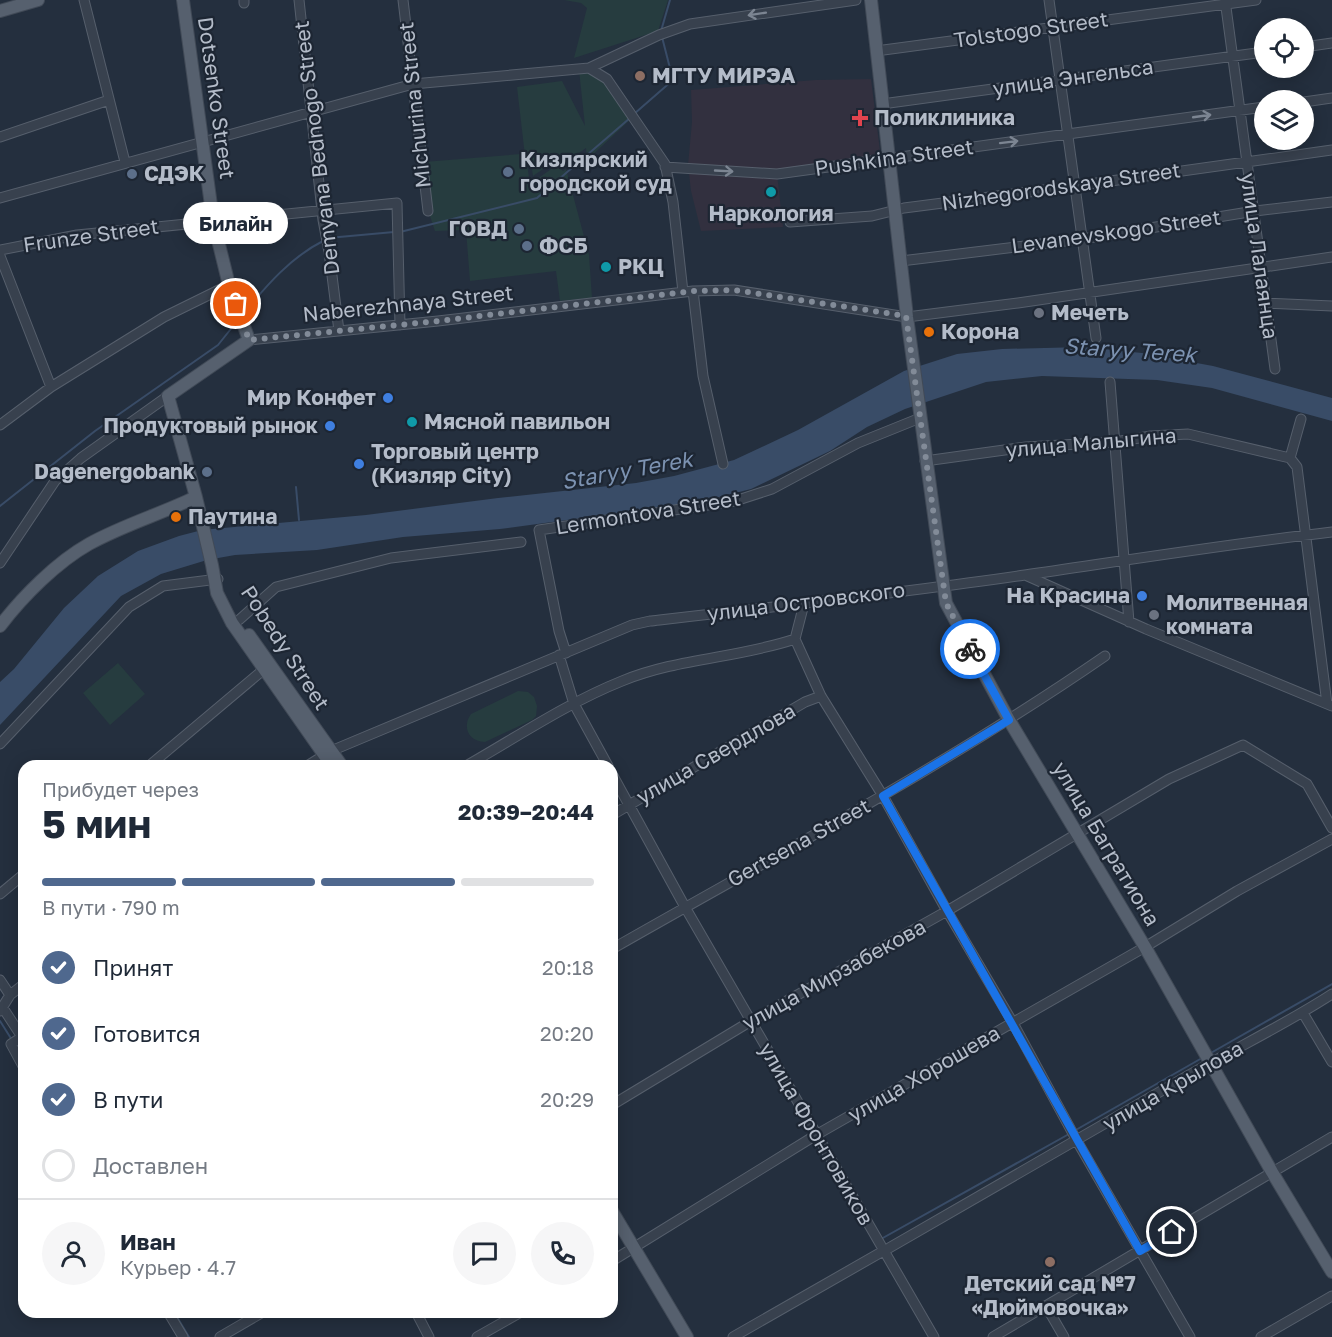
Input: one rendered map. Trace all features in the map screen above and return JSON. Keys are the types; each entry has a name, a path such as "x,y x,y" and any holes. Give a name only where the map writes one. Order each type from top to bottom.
{"main road":[{"path":"0,11 38,0"},
{"name":"Dotsenko Street","path":"183,0 213,220 229,285 249,340"},
{"path":"871,0 906,316"},
{"name":"улица Багратиона","path":"906,316 946,603 1009,720 1145,947 1272,1172 1332,1272"},
{"name":"Naberezhnaya Street","path":"168,396 249,340"},
{"name":"Pobedy Street","path":"168,396 196,497 216,579 217,593 232,623 327,753 335,760"},
{"path":"0,626 12,611 63,561 90,544 196,497"},
{"name":"Pobedy Street","path":"216,579 266,667"},
{"name":"Pobedy Street","path":"327,753 330,760"},
{"path":"618,1222 686,1337"}],"street":[{"path":"84,0 125,162"},
{"name":"Demyana Bednogo Street","path":"299,0 322,211 339,331"},
{"name":"Michurina Street","path":"403,0 428,211"},
{"path":"0,198 413,84 589,68 659,34 690,24 856,0"},
{"path":"1049,0 1096,338"},
{"name":"Tolstogo Street","path":"876,51 1226,2 1257,0"},
{"name":"улица Лалаянца","path":"1226,2 1275,369"},
{"path":"1314,46 1332,43"},
{"name":"улица Энгельса","path":"882,104 1254,53"},
{"path":"589,68 607,79 665,167 674,202 703,376 723,464"},
{"path":"1314,101 1332,98"},
{"path":"0,138 110,100"},
{"name":"Pushkina Street","path":"665,167 777,174 1254,108"},
{"name":"Nizhegorodskaya Street","path":"790,222 872,216 894,210 1332,150"},
{"name":"Levanevskogo Street","path":"901,261 1082,239 1255,211 1332,202"},
{"name":"Michurina Street","path":"397,203 399,325"},
{"name":"Frunze Street","path":"0,250 77,235 397,203"},
{"path":"0,256 51,387"},
{"name":"Naberezhnaya Street","path":"249,340 688,291 734,290 906,316 1090,292 1332,256"},
{"path":"0,425 51,387 164,317 229,285"},
{"path":"1266,303 1332,306"},
{"path":"1110,382 1129,622"},
{"name":"Naberezhnaya Street","path":"0,563 55,481 81,458 168,396"},
{"name":"Lermontova Street","path":"562,654 538,530 735,501 772,489 858,443 919,414"},
{"path":"1301,419 1290,458 1297,467 1329,705"},
{"name":"улица Малыгина","path":"925,461 1026,447 1115,442 1151,436 1188,434 1290,458"},
{"name":"улица Островского","path":"316,760 327,753 632,625 1025,575 1125,559 1332,532"},
{"path":"239,620 276,587 391,558 521,542"},
{"path":"1025,575 1129,622 1329,705"},
{"path":"0,744 129,607 163,586 216,579"},
{"path":"804,604 795,639 821,696 883,796 1013,1023 1077,1142 1190,1337"},
{"name":"улица Островского","path":"476,760 574,704 623,681 680,663 771,647 795,639"},
{"path":"562,654 574,704 605,760"},
{"name":"Gertsena Street","path":"618,946 883,796 1009,720 1105,656"},
{"path":"157,760 266,667"},
{"name":"улица Свердлова","path":"618,811 805,702 821,696"},
{"name":"улица Мирзабекова","path":"618,1101 752,1021 947,911 1169,779 1243,745 1307,784 1332,828"},
{"name":"улица Фронтовиков","path":"618,785 685,907 816,1135 886,1250 934,1337"},
{"name":"улица Хорошева","path":"618,1257 816,1135 1332,838"},
{"path":"0,894 18,879"},
{"path":"0,980 10,995"},
{"path":"18,989 10,995 2,1010 18,1030"},
{"name":"улица Крылова","path":"733,1337 1077,1142 1211,1062 1303,1013 1332,994"},
{"path":"1303,1013 1332,1062"},
{"path":"18,1039 10,1044 18,1058"},
{"path":"993,1337 1332,1137"},
{"path":"1261,1337 1332,1296"},
{"path":"1046,1306 1064,1337"},
{"path":"172,1318 183,1337"},
{"path":"220,1337 253,1318"},
{"path":"419,1318 429,1337"},
{"path":"477,1337 510,1318"}],"shaded area":[{"path":"871,79 881,159 777,174 783,227 701,231 691,191 688,165 692,122 691,90 816,80"}],"green space":[{"path":"564,0 668,0 658,31 574,58 587,8 581,3"},
{"path":"589,69 606,79 633,117 587,160 586,148 565,163 559,158 533,176 530,156 525,156 517,87 562,81 585,126 579,70"},
{"path":"521,154 522,163 527,164 530,184 557,165 563,171 566,169 589,255 592,298 560,301 556,271 470,281 466,230 435,231 427,207 424,162"},
{"path":"118,663 145,694 110,725 83,693"},
{"path":"518,691 528,692 534,697 537,706 536,716 485,742 474,739 467,728 471,714"}],"water":[{"path":"1083,347 1142,353 1213,366 1332,398 1332,421 1212,388 1157,380 1042,376 986,382 905,409 867,427 830,451 751,489 699,502 500,529 403,537 317,550 235,555 207,560 161,574 121,596 0,725 0,682 14,669 64,608 98,576 138,551 179,536 202,530 366,515 636,483 674,476 734,460 798,430 904,371 957,354 1002,349"}],"waterway":[{"path":"661,31 670,0"},
{"path":"634,114 673,80 662,37"},
{"path":"400,232 537,198 630,118"},
{"path":"328,238 394,232"},
{"path":"244,313 290,264 323,241"},
{"path":"0,506 95,431 218,345 238,320"},
{"path":"296,487 299,520"},
{"path":"1209,1054 1332,984"},
{"path":"0,1021 12,1040"},
{"path":"1074,1131 1202,1058"},
{"path":"881,1239 1069,1134"},
{"path":"178,1318 189,1337"}],"way so far":[{"path":"236,304 249,340 438,321 693,291 734,290 906,316 946,603 970,649"}],"place":[{"name":"МГТУ МИРЭА","path":"640,76"},
{"name":"Поликлиника","path":"860,118"},
{"name":"Кизлярский городской суд","path":"508,172"},
{"name":"СДЭК","path":"132,174"},
{"name":"Наркология","path":"771,192"},
{"name":"ГОВД","path":"519,229"},
{"name":"ФСБ","path":"527,246"},
{"name":"РКЦ","path":"606,267"},
{"name":"Билайн","path":"236,304"},
{"name":"Мечеть","path":"1039,313"},
{"name":"Корона","path":"929,332"},
{"name":"Мир Конфет","path":"388,398"},
{"name":"Мясной павильон","path":"412,422"},
{"name":"Продуктовый рынок","path":"330,426"},
{"name":"Торговый центр (Кизляр City)","path":"359,464"},
{"name":"Dagenergobank","path":"207,472"},
{"name":"Паутина","path":"176,517"},
{"name":"На Красина","path":"1142,596"},
{"name":"Молитвенная комната","path":"1154,615"},
{"name":"Детский сад №7 «Дюймовочка»","path":"1050,1262"}],"route":[{"path":"970,649 1009,720 883,796 1140,1251 1172,1232"}],"water label":[{"name":"Staryy Terek","path":"1130,350"},
{"name":"Staryy Terek","path":"627,470"}]}
